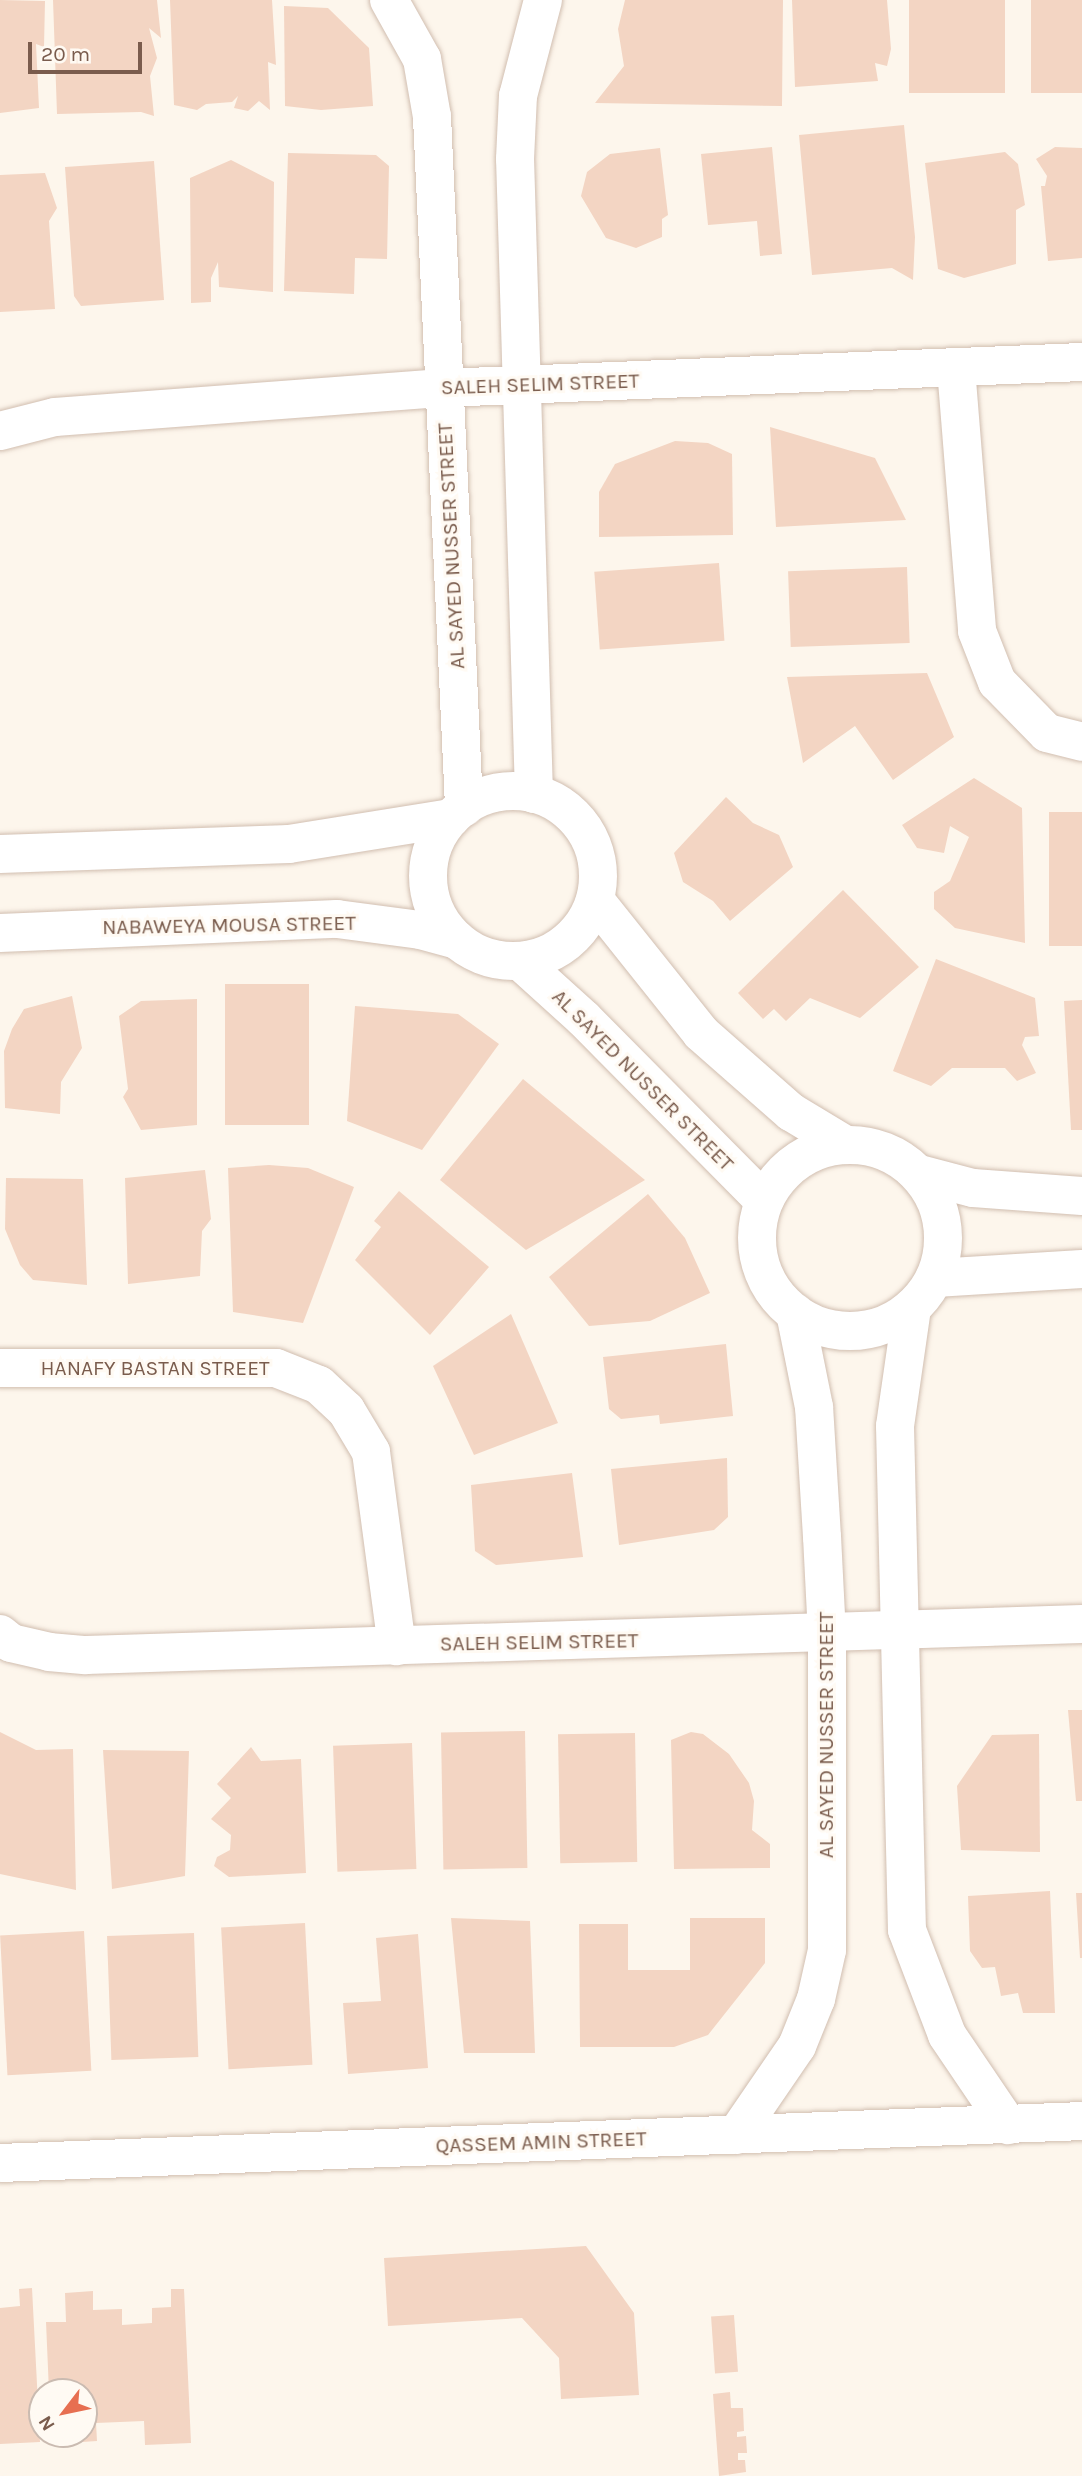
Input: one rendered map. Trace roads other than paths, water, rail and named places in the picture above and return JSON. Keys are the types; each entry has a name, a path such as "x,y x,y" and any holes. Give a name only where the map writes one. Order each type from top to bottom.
{"street":[{"name":"AL SAYED NUSSER STREET","path":"389,0 422,59 432,117 457,812"},
{"path":"534,794 514,159 518,96 543,0"},
{"name":"SALEH SELIM STREET","path":"0,431 55,417 443,387 1082,362"},
{"path":"956,368 977,631 997,682 1047,733 1082,741"},
{"path":"0,854 289,844 457,812 497,792 534,794 559,804 579,823 593,847 599,874 595,900 585,924 568,943 546,956 521,962 487,958 457,940 432,903 428,880 438,836 457,812"},
{"path":"595,900 701,1033 791,1112 844,1144"},
{"name":"NABAWEYA MOUSA STREET","path":"0,933 337,919 387,924 457,940"},
{"name":"AL SAYED NUSSER STREET","path":"521,962 584,1019 764,1201"},
{"path":"919,1174 934,1197 943,1223 942,1252 935,1278 912,1308 885,1325 854,1331 823,1327 795,1313 773,1291 760,1262 757,1231 764,1201 777,1178 796,1161 818,1149 844,1144 885,1150 919,1174 973,1188 1082,1196"},
{"path":"935,1278 1082,1269"},
{"path":"912,1308 895,1426 902,1630 907,1930 947,2035 1007,2125"},
{"name":"AL SAYED NUSSER STREET","path":"736,2135 797,2046 816,1999 827,1950 827,1635 814,1407 795,1313"},
{"name":"HANAFY BASTAN STREET","path":"0,1368 276,1368 318,1385 346,1410 371,1452 397,1646"},
{"name":"SALEH SELIM STREET","path":"0,1634 10,1643 48,1652 86,1655 827,1635 1082,1624"},
{"name":"QASSEM AMIN STREET","path":"0,2163 1082,2121"}]}
